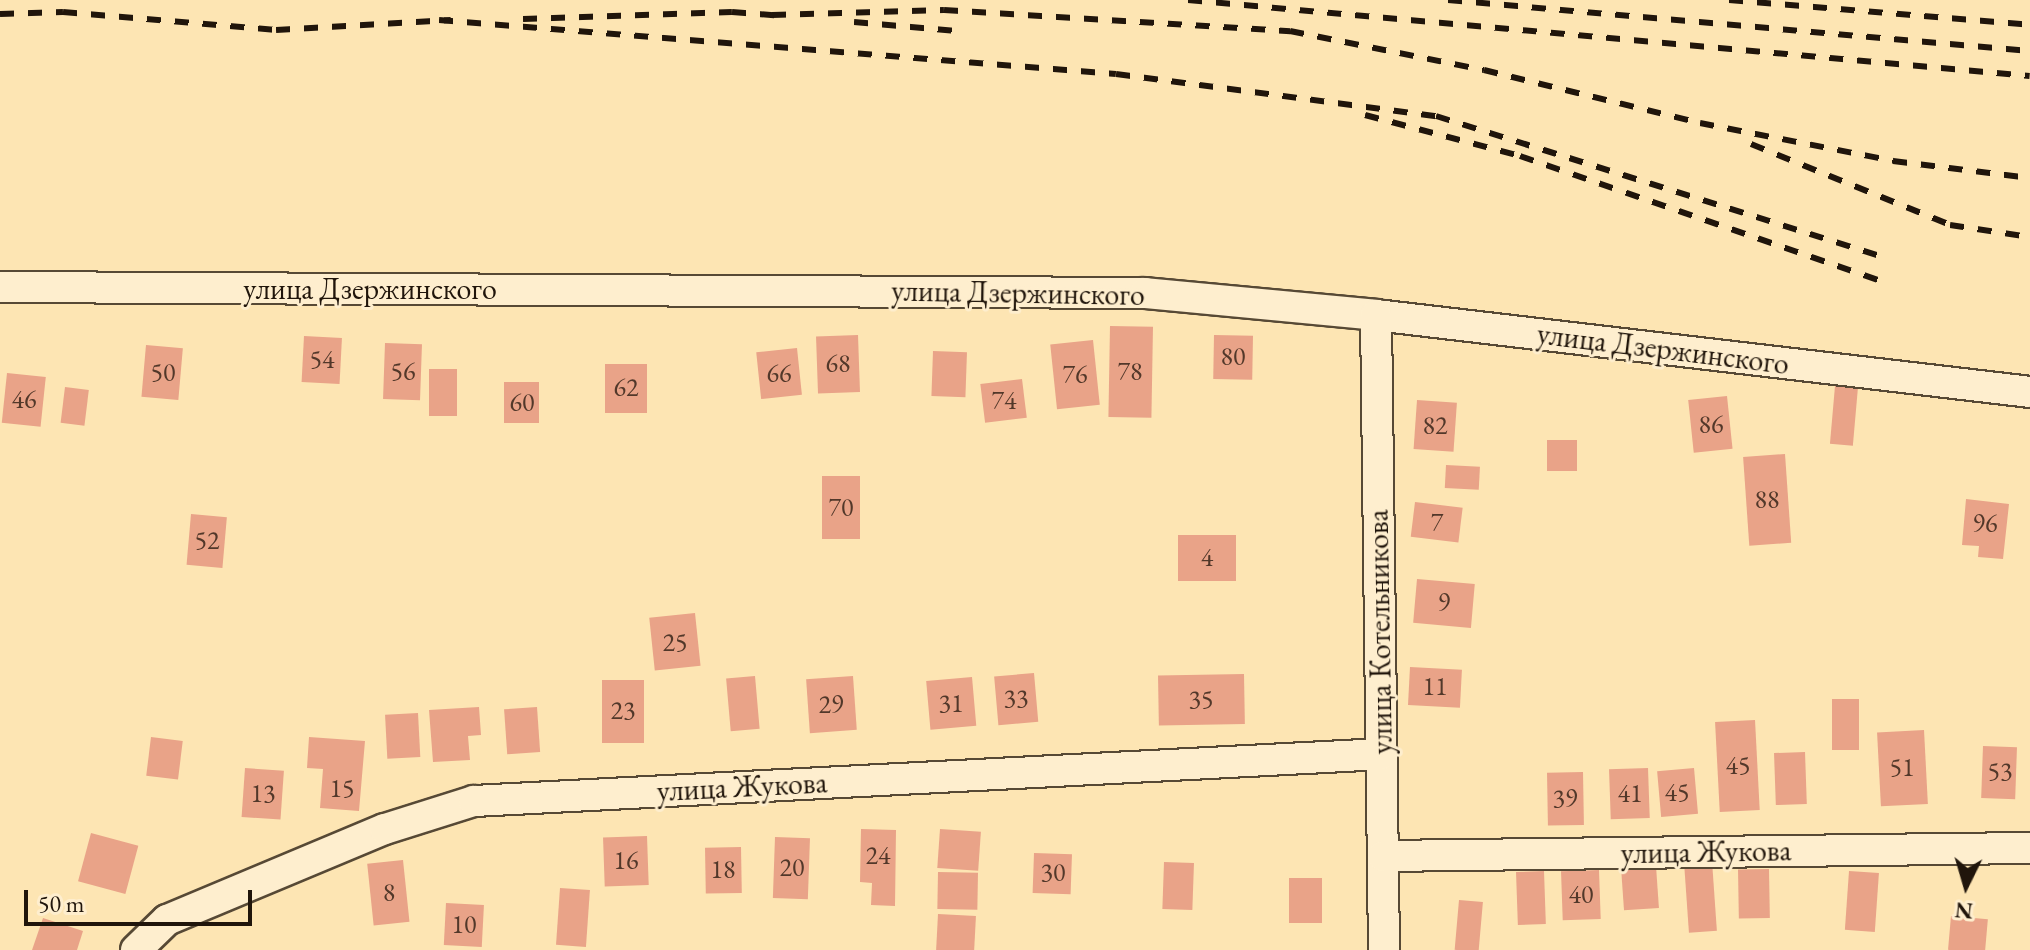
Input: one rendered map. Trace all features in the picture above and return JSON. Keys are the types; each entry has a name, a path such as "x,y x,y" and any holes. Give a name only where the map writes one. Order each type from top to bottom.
{"street":[{"name":"улица Дзержинского","path":"0,287 1145,293 1376,315 2030,392"},
{"name":"улица Котельникова","path":"1376,315 1384,950"},
{"name":"улица Жукова","path":"136,950 167,920 385,829 474,801 1382,754"},
{"name":"улица Жукова","path":"1383,856 2030,848"}],"building":[{"path":"1110,326 1153,327 1151,418 1108,417"},
{"path":"858,335 860,392 818,393 816,336"},
{"path":"1214,335 1253,336 1252,380 1213,379"},
{"path":"304,336 342,338 340,384 302,382"},
{"path":"1093,340 1100,405 1057,409 1050,344"},
{"path":"385,343 422,344 420,400 383,399"},
{"path":"146,345 183,348 178,400 141,397"},
{"path":"797,348 802,395 761,399 756,352"},
{"path":"933,351 967,352 965,397 931,396"},
{"path":"605,364 647,364 647,413 605,413"},
{"path":"429,369 457,369 457,416 429,416"},
{"path":"7,373 46,377 41,427 2,423"},
{"path":"1022,379 1027,418 985,423 980,384"},
{"path":"504,382 539,382 539,423 504,423"},
{"path":"1835,386 1858,388 1853,446 1830,444"},
{"path":"65,387 89,390 84,426 61,423"},
{"path":"1727,396 1733,449 1694,453 1688,400"},
{"path":"1417,400 1457,403 1453,452 1414,449"},
{"path":"1547,440 1577,440 1577,471 1547,471"},
{"path":"1785,454 1791,543 1749,546 1743,457"},
{"path":"1446,465 1480,467 1479,490 1445,488"},
{"path":"822,476 860,476 860,539 822,539"},
{"path":"1966,499 2009,504 2003,559 1978,557 1979,546 1962,545"},
{"path":"1415,502 1463,508 1458,543 1411,537"},
{"path":"191,514 227,517 222,568 187,565"},
{"path":"1178,535 1236,535 1236,581 1178,581"},
{"path":"1417,579 1475,584 1471,628 1413,623"},
{"path":"695,613 701,666 655,671 649,618"},
{"path":"1410,667 1462,670 1460,708 1408,705"},
{"path":"1034,673 1038,722 998,725 994,676"},
{"path":"1244,674 1245,724 1159,725 1158,676"},
{"path":"755,676 760,729 731,731 726,679"},
{"path":"853,676 857,730 810,733 806,679"},
{"path":"972,677 976,726 930,730 926,681"},
{"path":"602,680 644,680 644,743 602,743"},
{"path":"1832,699 1859,699 1859,750 1832,750"},
{"path":"479,707 481,735 468,736 470,760 433,762 429,710"},
{"path":"537,707 540,752 507,754 504,709"},
{"path":"418,713 420,757 387,759 385,715"},
{"path":"1755,720 1760,810 1720,812 1715,722"},
{"path":"1924,730 1928,804 1881,806 1877,732"},
{"path":"151,737 183,741 178,780 146,776"},
{"path":"309,737 365,741 359,811 320,808 323,769 307,768"},
{"path":"1983,746 2017,747 2015,799 1981,798"},
{"path":"1805,752 1807,804 1776,805 1774,753"},
{"path":"245,768 284,771 280,820 242,817"},
{"path":"1648,768 1650,818 1611,819 1609,769"},
{"path":"1694,768 1698,814 1661,817 1657,771"},
{"path":"1583,772 1584,825 1548,826 1547,773"},
{"path":"861,829 896,830 895,906 871,905 872,883 860,882"},
{"path":"940,829 981,832 978,871 937,868"},
{"path":"91,833 138,846 125,894 78,881"},
{"path":"647,836 649,885 605,887 603,838"},
{"path":"775,837 810,838 808,899 773,898"},
{"path":"741,847 742,893 706,894 705,848"},
{"path":"1034,853 1072,854 1071,894 1033,893"},
{"path":"403,860 409,922 374,925 367,864"},
{"path":"1712,861 1717,931 1689,933 1684,863"},
{"path":"1164,862 1194,863 1192,910 1162,909"},
{"path":"1656,866 1659,908 1624,910 1621,868"},
{"path":"1769,869 1770,918 1739,919 1738,870"},
{"path":"1599,870 1601,919 1563,920 1561,871"},
{"path":"1544,871 1546,924 1518,925 1516,872"},
{"path":"1849,871 1879,873 1875,932 1845,930"},
{"path":"938,872 978,873 977,910 937,909"},
{"path":"1289,878 1322,878 1322,923 1289,923"},
{"path":"560,888 590,890 586,947 556,945"},
{"path":"1459,900 1483,902 1479,950 1455,950"},
{"path":"446,903 484,905 482,947 444,945"},
{"path":"938,914 976,916 974,950 936,950"},
{"path":"1951,916 1988,919 1985,950 1948,950"},
{"path":"43,918 83,931 77,950 32,950"}],"railway":[{"path":"1188,0 2030,76"},
{"path":"1448,0 2030,51"},
{"path":"1729,0 2030,25"},
{"path":"772,15 944,10 1290,31 1484,70 1700,123 1893,161 2030,178"},
{"path":"0,14 63,12 276,30 451,20"},
{"path":"523,19 732,12 783,16"},
{"path":"439,20 1116,74 1436,116 1879,256"},
{"path":"854,22 957,31"},
{"path":"1365,115 1520,156 1879,280"},
{"path":"1751,144 1950,225 2030,237"}]}
